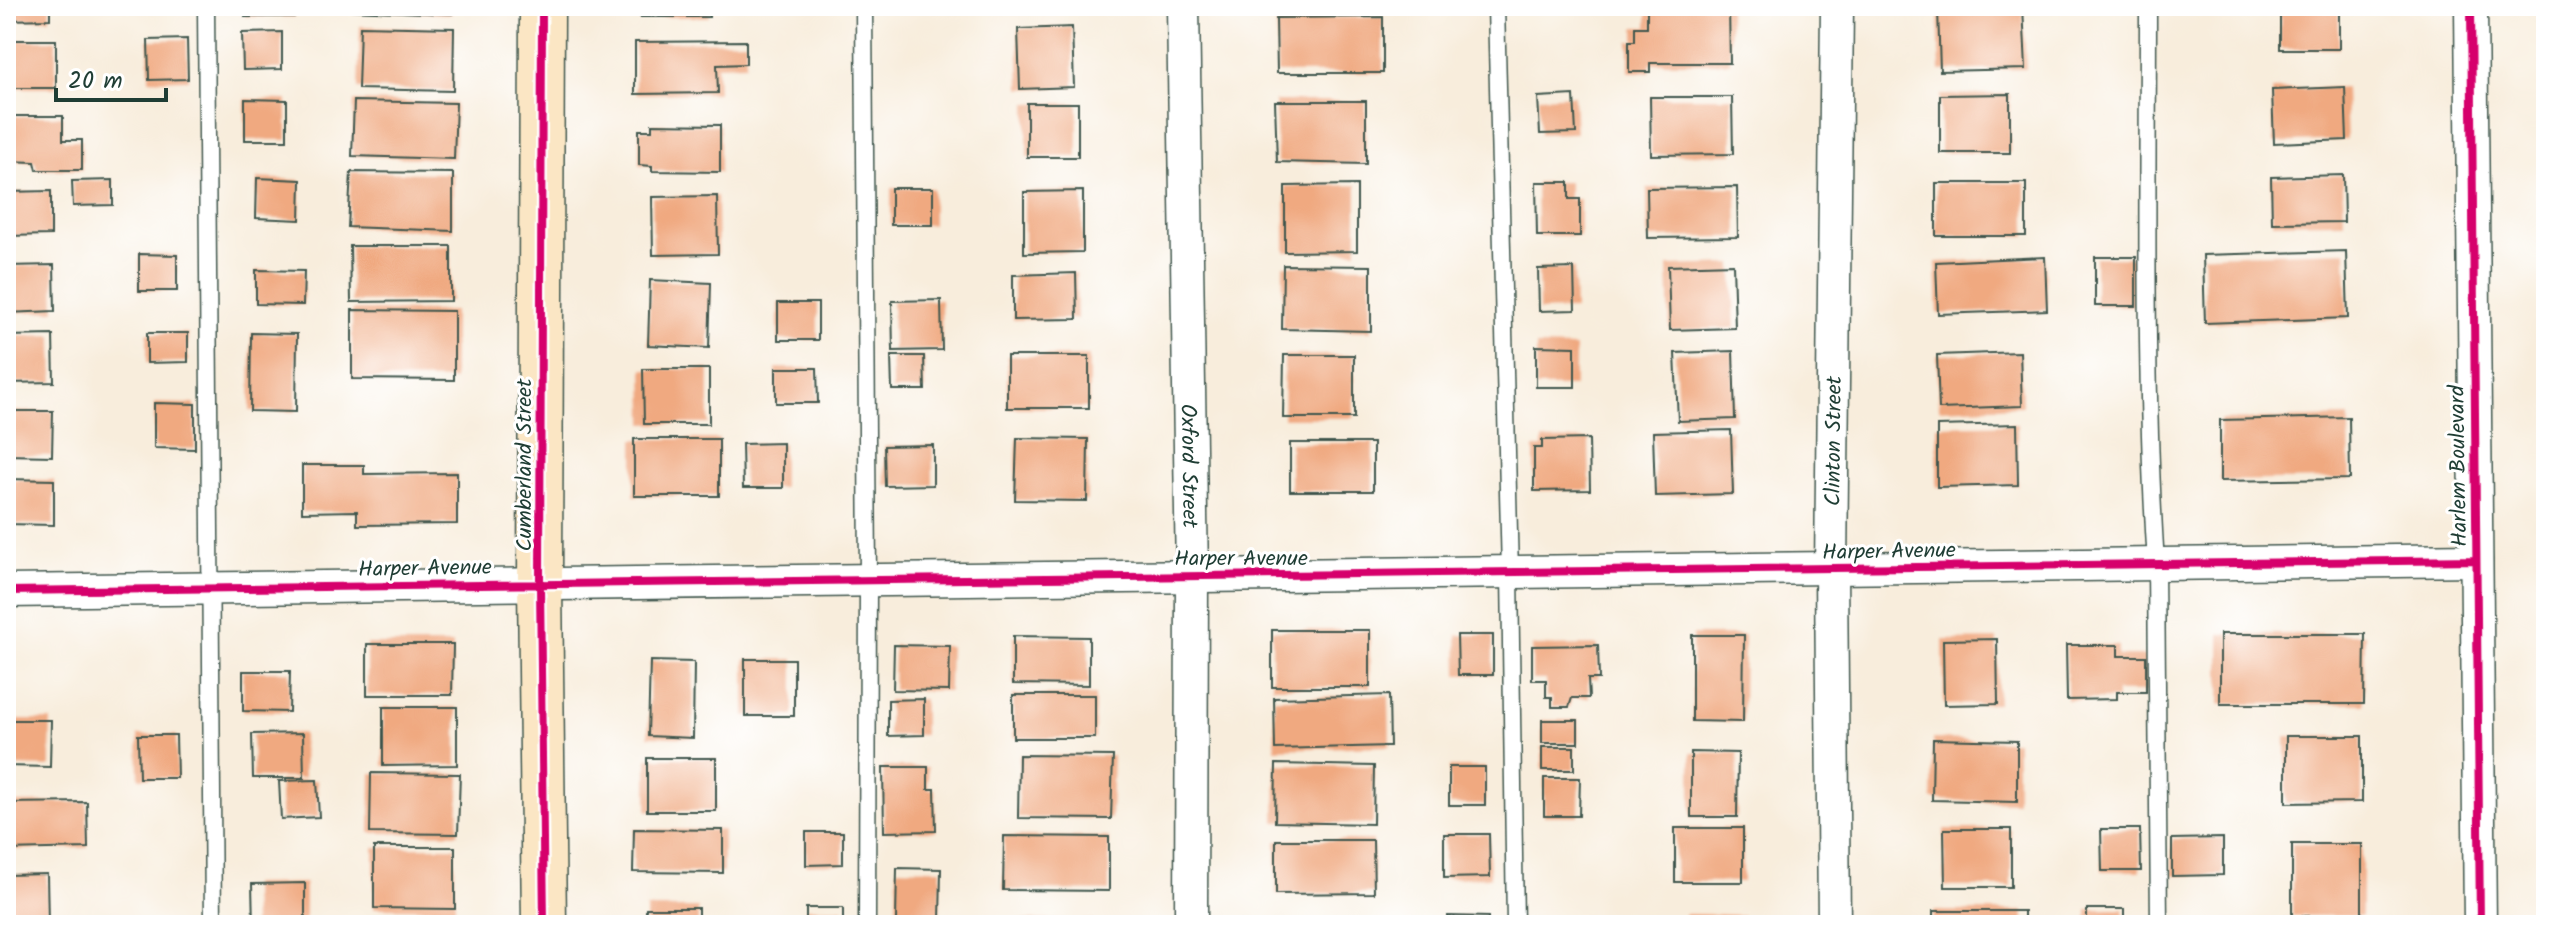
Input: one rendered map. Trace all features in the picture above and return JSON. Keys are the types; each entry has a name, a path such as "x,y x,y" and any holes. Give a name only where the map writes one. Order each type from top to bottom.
{"street":[{"name":"Cumberland Street","path":"542,6 540,584 544,925"},
{"name":"Oxford Street","path":"1183,6 1192,576 1191,925"},
{"name":"Clinton Street","path":"1834,925 1831,570 1837,6"},
{"name":"Harlem Boulevard","path":"2471,6 2480,925"},
{"name":"Harper Avenue","path":"6,591 2476,560"}],"lane":[{"path":"206,6 213,925"},
{"path":"864,6 867,925"},
{"path":"1496,6 1515,925"},
{"path":"2148,6 2159,925"}],"building":[{"path":"6,6 50,6 50,19 6,20"},
{"path":"246,6 294,6 294,17 245,17"},
{"path":"350,6 452,6 452,14 350,10"},
{"path":"640,6 709,6 709,17 640,17"},
{"path":"1647,6 1729,6 1730,63 1650,63 1650,72 1629,72 1629,41 1635,41 1635,27 1647,27"},
{"path":"2023,6 2026,69 1940,71 1938,9"},
{"path":"2280,6 2339,6 2339,49 2280,49"},
{"path":"1383,17 1383,73 1277,73 1276,18"},
{"path":"360,26 454,28 453,91 358,89"},
{"path":"1072,27 1074,87 1020,89 1018,29"},
{"path":"282,32 282,69 243,70 242,33"},
{"path":"187,39 188,79 149,80 148,40"},
{"path":"6,40 56,40 56,88 6,88"},
{"path":"746,41 746,64 717,65 718,93 635,94 635,42"},
{"path":"2345,87 2347,140 2274,143 2272,90"},
{"path":"2010,94 2010,153 1940,153 1940,95"},
{"path":"1574,95 1576,133 1540,134 1538,97"},
{"path":"1650,97 1732,97 1733,154 1651,155"},
{"path":"245,99 287,100 287,140 245,140"},
{"path":"354,101 456,103 454,159 352,156"},
{"path":"1275,101 1366,101 1366,164 1277,162"},
{"path":"1027,103 1078,103 1078,157 1027,157"},
{"path":"6,116 63,116 63,140 82,140 82,170 37,170 35,162 6,161"},
{"path":"652,124 720,125 720,172 652,171 652,166 639,165 639,130 652,130"},
{"path":"351,172 453,173 453,231 348,227"},
{"path":"2343,175 2344,222 2272,223 2271,177"},
{"path":"257,178 301,180 300,220 256,218"},
{"path":"113,180 113,205 73,206 72,181"},
{"path":"1536,182 1569,182 1569,199 1580,199 1580,236 1537,236"},
{"path":"1936,183 2026,183 2026,236 1936,236"},
{"path":"1357,185 1357,251 1285,252 1285,186"},
{"path":"1737,187 1738,237 1648,238 1647,188"},
{"path":"891,188 933,188 933,225 891,225"},
{"path":"51,191 51,235 6,236 6,192"},
{"path":"1083,191 1083,252 1024,253 1024,192"},
{"path":"717,196 718,254 653,255 652,197"},
{"path":"350,246 451,246 451,301 351,302"},
{"path":"2346,251 2348,318 2205,323 2203,255"},
{"path":"139,254 177,255 177,291 139,291"},
{"path":"2045,257 2047,310 1938,314 1936,262"},
{"path":"2095,257 2136,257 2136,306 2095,306"},
{"path":"1733,264 1735,328 1670,330 1668,266"},
{"path":"54,265 55,311 6,313 6,266"},
{"path":"1283,265 1371,266 1371,331 1282,329"},
{"path":"1574,268 1575,310 1539,311 1538,269"},
{"path":"256,270 304,271 303,305 256,304"},
{"path":"1076,273 1077,319 1013,320 1013,275"},
{"path":"650,280 711,283 709,348 648,345"},
{"path":"941,300 942,350 893,351 892,301"},
{"path":"778,303 818,303 818,340 778,340"},
{"path":"352,310 454,311 454,380 352,379"},
{"path":"147,333 188,333 188,362 147,363"},
{"path":"251,333 297,334 296,412 250,411"},
{"path":"53,335 54,382 6,383 6,336"},
{"path":"1536,346 1575,347 1575,387 1536,387"},
{"path":"1733,351 1735,419 1678,421 1675,353"},
{"path":"2020,352 2022,406 1939,409 1937,355"},
{"path":"1284,355 1354,355 1354,418 1283,418"},
{"path":"891,356 924,356 925,390 892,390"},
{"path":"1007,356 1089,356 1089,408 1007,408"},
{"path":"776,368 817,368 818,403 776,403"},
{"path":"643,369 709,369 709,424 644,424"},
{"path":"154,403 195,404 195,449 154,448"},
{"path":"6,411 53,411 52,456 6,455"},
{"path":"2349,417 2350,479 2220,481 2220,420"},
{"path":"2017,424 2018,485 1937,487 1937,426"},
{"path":"1731,430 1733,494 1655,496 1653,432"},
{"path":"1017,438 1088,439 1087,501 1015,500"},
{"path":"634,439 719,439 719,496 634,496"},
{"path":"1589,439 1590,490 1534,491 1534,448 1542,448 1542,440"},
{"path":"783,443 783,488 743,488 742,444"},
{"path":"1290,443 1373,443 1373,491 1290,491"},
{"path":"933,445 933,485 885,486 884,446"},
{"path":"302,465 364,465 364,474 457,473 457,524 357,525 357,511 302,512"},
{"path":"6,479 54,480 54,525 6,524"},
{"path":"1272,630 1370,630 1370,687 1272,687"},
{"path":"2220,634 2365,634 2364,704 2220,704"},
{"path":"1457,635 1493,635 1493,675 1458,675"},
{"path":"1692,635 1744,635 1743,722 1692,721"},
{"path":"1013,636 1089,637 1089,685 1013,684"},
{"path":"1997,639 1998,704 1944,705 1943,640"},
{"path":"367,644 453,644 452,695 367,695"},
{"path":"894,645 950,646 949,691 893,690"},
{"path":"1598,645 1599,679 1588,679 1589,698 1572,698 1569,707 1552,707 1552,697 1546,697 1546,680 1532,680 1532,646"},
{"path":"2066,645 2118,645 2118,656 2146,656 2146,692 2117,692 2117,699 2067,700"},
{"path":"745,659 794,659 794,716 745,716"},
{"path":"650,661 694,662 693,738 648,736"},
{"path":"243,671 290,671 289,712 243,711"},
{"path":"1013,695 1095,695 1095,738 1013,738"},
{"path":"1389,695 1390,746 1275,749 1274,698"},
{"path":"924,699 924,735 888,736 888,700"},
{"path":"383,707 457,707 457,765 383,766"},
{"path":"6,720 51,720 50,767 6,766"},
{"path":"1542,720 1578,720 1578,743 1542,743"},
{"path":"303,733 304,778 253,778 252,734"},
{"path":"138,735 176,735 177,778 139,778"},
{"path":"2286,736 2362,736 2362,802 2286,803"},
{"path":"1933,739 2017,741 2017,802 1932,800"},
{"path":"1542,747 1574,747 1574,770 1542,770"},
{"path":"1691,752 1738,753 1737,817 1691,817"},
{"path":"1019,755 1113,756 1111,819 1018,818"},
{"path":"647,758 716,758 716,811 647,811"},
{"path":"1276,764 1374,766 1373,824 1275,822"},
{"path":"883,767 928,767 928,789 935,789 936,831 884,832"},
{"path":"1449,767 1485,767 1485,805 1449,805"},
{"path":"371,773 460,774 458,834 370,833"},
{"path":"1544,778 1580,778 1579,816 1544,816"},
{"path":"317,780 319,817 281,819 279,781"},
{"path":"87,802 88,848 6,850 6,803"},
{"path":"1675,828 1743,828 1743,882 1675,882"},
{"path":"634,829 723,830 723,873 633,872"},
{"path":"1944,829 2011,829 2011,887 1945,887"},
{"path":"2101,829 2140,829 2141,871 2102,871"},
{"path":"806,832 843,832 843,864 806,865"},
{"path":"1444,834 1489,834 1490,877 1444,878"},
{"path":"1004,836 1109,837 1109,891 1003,890"},
{"path":"2223,838 2223,875 2172,876 2172,839"},
{"path":"1276,840 1373,840 1374,893 1276,894"},
{"path":"2292,844 2362,844 2362,916 2292,916"},
{"path":"374,847 455,847 455,909 374,908"},
{"path":"897,868 941,869 940,921 896,921"},
{"path":"47,874 48,925 6,925 6,875"},
{"path":"305,883 305,925 253,925 252,884"},
{"path":"646,908 698,908 698,925 646,925"},
{"path":"806,908 843,908 843,925 806,925"},
{"path":"2087,909 2124,909 2124,925 2087,925"},
{"path":"1933,911 2024,911 2024,925 1933,925"},
{"path":"1685,914 1743,915 1743,925 1685,925"},
{"path":"1448,916 1488,917 1488,925 1448,925"},
{"path":"986,920 1093,920 1093,925 986,925"}],"cycle path":[{"path":"542,6 540,584 544,925"},
{"path":"2471,6 2480,925"},
{"path":"6,591 2476,560"}]}
